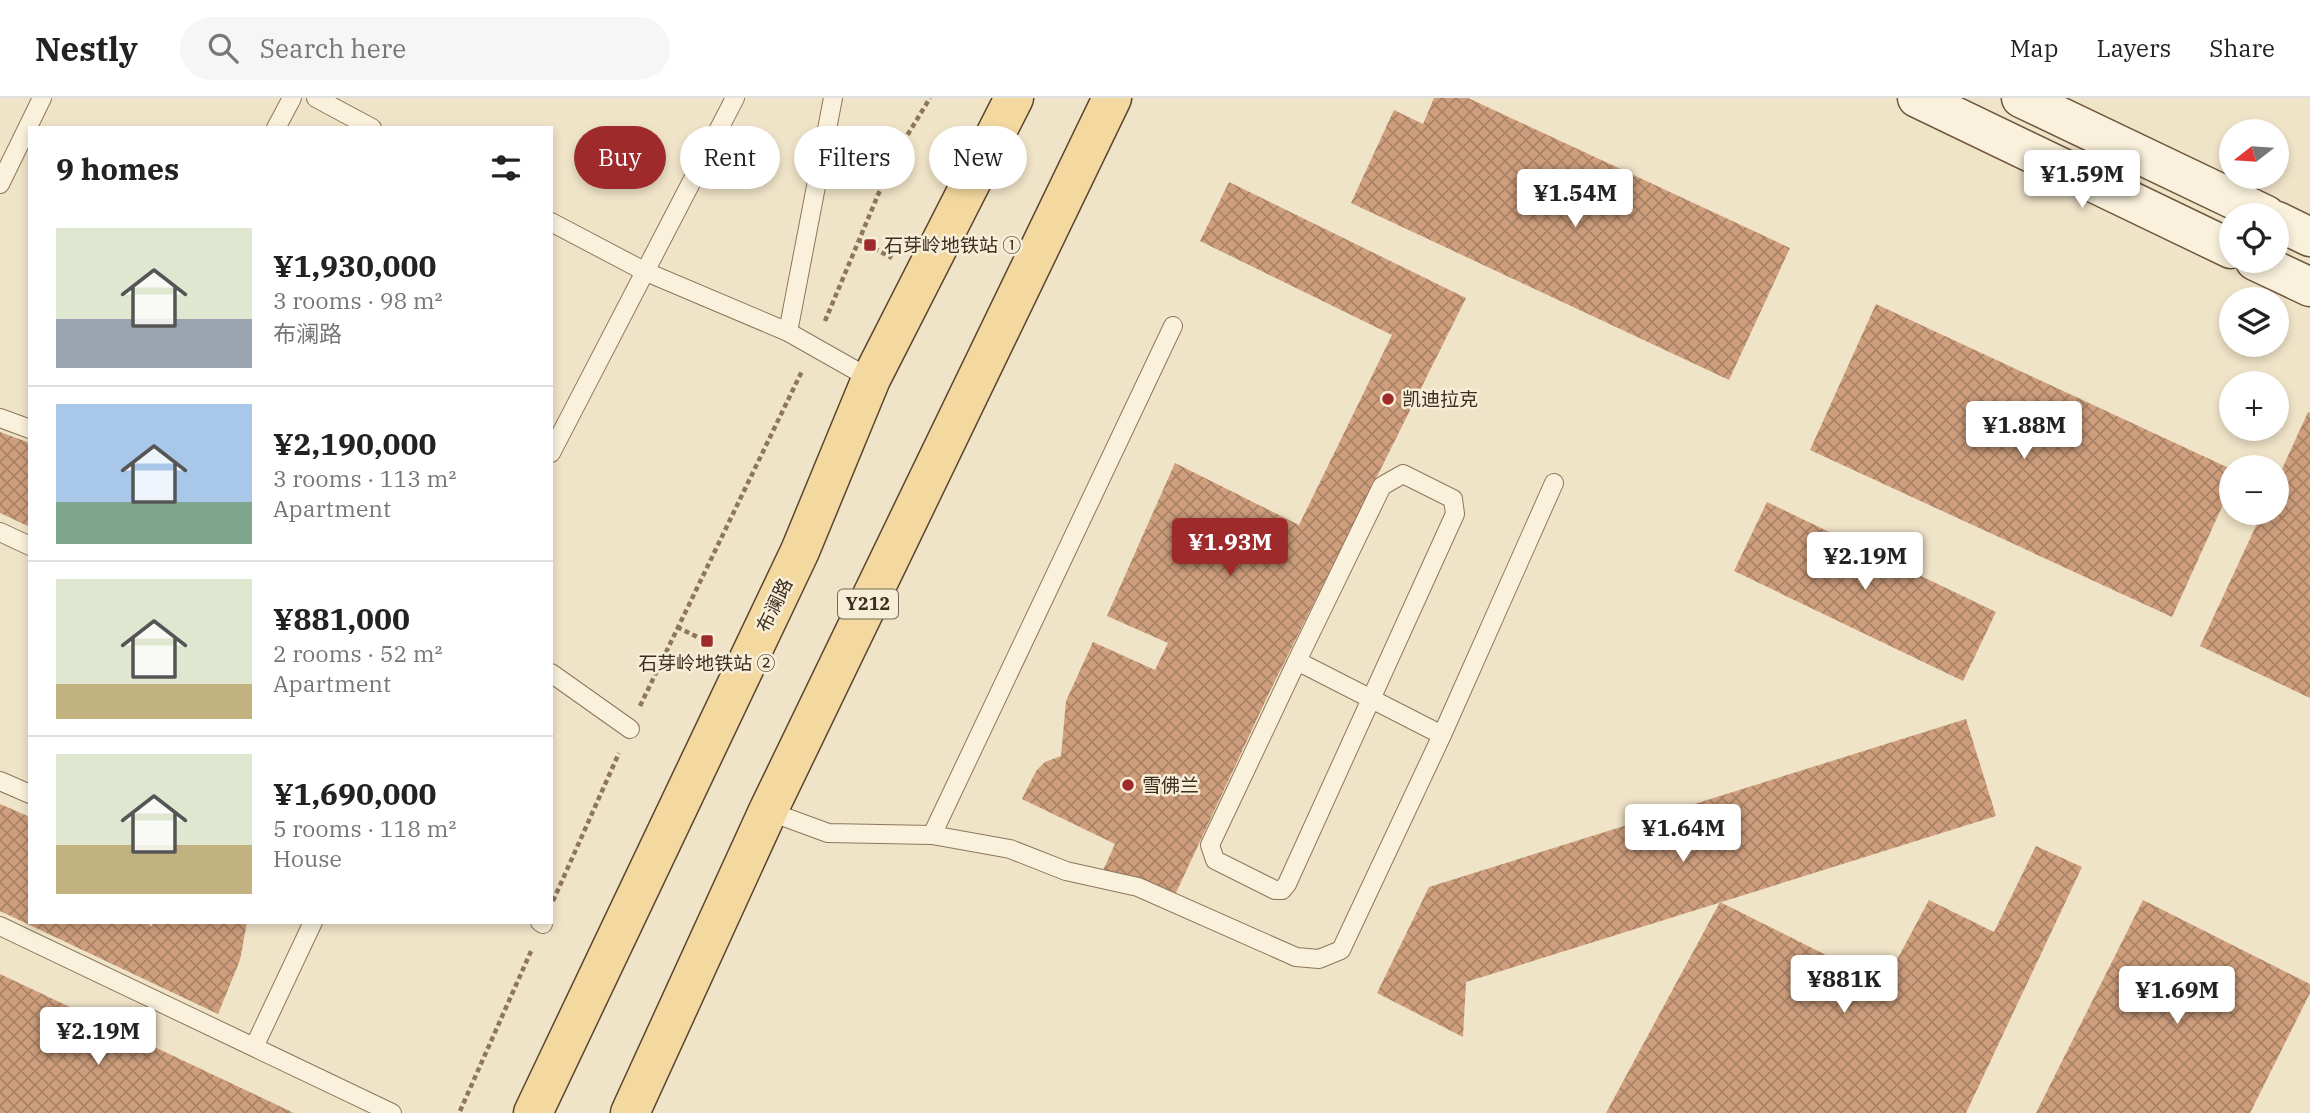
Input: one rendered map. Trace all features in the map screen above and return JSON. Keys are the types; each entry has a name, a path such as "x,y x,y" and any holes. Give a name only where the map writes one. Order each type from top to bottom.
{"main road":[{"name":"布澜路","path":"533,1113 800,551 871,379 1014,98"},
{"name":"Y212","path":"630,1113 768,811 1112,98"},
{"path":"1917,98 2219,243"},
{"path":"2021,98 2241,203"},
{"path":"2289,226 2310,237"},
{"path":"2280,273 2310,287"}],"lane":[{"path":"28,126 42,98"},
{"path":"277,126 292,98"},
{"path":"316,98 368,126"},
{"path":"553,449 735,98"},
{"path":"788,331 833,98"},
{"path":"0,184 28,127"},
{"path":"553,223 644,271 788,331 871,379"},
{"path":"932,835 1172,326"},
{"path":"0,418 28,428"},
{"path":"1403,474 1453,499 1455,514 1287,884 1282,890 1275,890 1215,860 1210,845 1297,661 1382,486 1403,474"},
{"path":"768,811 828,833 932,835 1010,849 1066,872 1138,887 1296,957 1320,959 1341,950 1442,735 1554,482"},
{"path":"0,532 28,545"},
{"path":"1297,661 1442,735"},
{"path":"553,674 630,729"},
{"path":"0,781 28,793"},
{"path":"255,1045 312,924"},
{"path":"0,926 255,1045 392,1113"}],"path":[{"path":"553,901 630,729 814,346 894,157 930,98"},
{"path":"460,1111 541,924"}],"building":[{"path":"1434,98 1468,98 1790,248 1729,380 1351,203 1394,110 1423,124"},
{"name":"凯迪拉克","path":"1229,182 1466,298 1270,691 1168,910 1100,877 1115,844 1022,799 1036,771 1045,762 1061,756 1066,701 1093,642 1155,670 1168,643 1107,616 1175,463 1299,525 1392,335 1200,241"},
{"path":"1876,304 2219,463 2219,513 2172,617 1810,450"},
{"path":"2308,412 2310,698 2200,646 2256,525 2289,525 2288,455"},
{"path":"0,432 28,442 28,526 0,513"},
{"path":"1767,502 1996,612 1963,681 1734,571"},
{"path":"1966,719 1996,816 1466,982 1463,1037 1377,993 1429,887"},
{"path":"0,804 28,816 28,924 148,924 152,927 153,924 247,924 240,960 218,1014 0,911"},
{"path":"2036,846 2082,867 1966,1113 1606,1113 1720,902 1884,984 1929,900 1994,932"},
{"path":"2143,900 2310,984 2310,993 2250,1113 2036,1113"},
{"path":"0,974 294,1113 0,1113"}],"place":[{"name":"石芽岭地铁站 ①","path":"870,245"},
{"name":"凯迪拉克","path":"1388,399"},
{"name":"石芽岭地铁站 ②","path":"707,641"},
{"name":"雪佛兰","path":"1128,785"}]}
